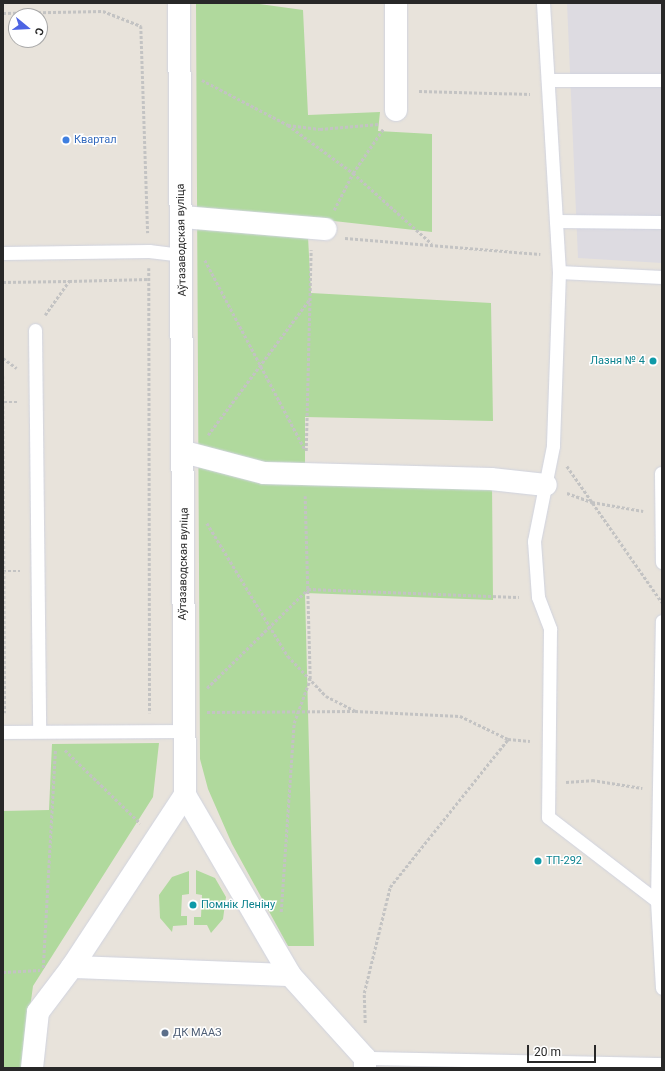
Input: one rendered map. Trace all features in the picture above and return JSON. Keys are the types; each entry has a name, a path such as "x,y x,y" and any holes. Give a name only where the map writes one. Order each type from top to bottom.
{"street":[{"name":"Аўтазаводская вуліца","path":"179,3 182,217 192,254 189,454 182,722 185,795 290,975 365,1063"},
{"path":"396,3 396,110"},
{"path":"182,217 332,234"},
{"path":"189,454 264,473 491,479 546,485"},
{"path":"32,1068 38,1012 72,967 185,795"},
{"path":"72,967 290,975"}],"lane":[{"path":"544,3 559,272 553,446 534,541 538,597 550,629 547,742 548,817 657,901"},
{"path":"548,80 662,80"},
{"path":"556,221 662,222"},
{"path":"3,253 149,252 192,254"},
{"path":"559,272 662,277"},
{"path":"35,330 39,731"},
{"path":"661,473 662,562"},
{"path":"662,621 657,901 662,988"},
{"path":"4,732 39,731 56,736 150,730 182,722"},
{"path":"365,1063 662,1064"}],"path":[{"path":"3,13 104,11 141,26 149,252 150,730"},
{"path":"180,69 288,124 353,173 432,245"},
{"path":"429,91 549,95"},
{"path":"288,124 320,129 387,123 353,173 332,234"},
{"path":"276,952 294,723 310,679 305,475 311,241 332,234 432,245 558,256"},
{"path":"192,254 260,365 306,451"},
{"path":"3,282 149,279"},
{"path":"35,330 69,281"},
{"path":"189,454 260,365 310,298"},
{"path":"3,376 4,732"},
{"path":"553,446 662,602"},
{"path":"546,485 592,502 661,514"},
{"path":"205,520 288,656 326,696 355,712"},
{"path":"182,722 270,626 308,589 538,597"},
{"path":"182,722 299,709 460,716 508,739 547,742"},
{"path":"56,736 156,840"},
{"path":"42,970 56,736"},
{"path":"365,1063 364,993 390,887 508,739"},
{"path":"548,783 592,780 658,791"},
{"path":"3,972 72,967"}],"shaded area":[{"path":"567,3 662,3 662,263 578,258"}],"green space":[{"path":"196,3 253,3 303,10 308,115 380,112 378,131 432,134 432,232 307,218 311,293 491,303 493,421 305,417 305,481 492,483 493,600 305,593 314,946 288,946 232,844 208,789 200,759"},
{"path":"159,743 153,797 33,986 22,1068 3,1068 3,811 49,810 52,744"},
{"path":"196,870 215,878 226,897 223,919 211,933 207,925 194,925 194,917 201,917 202,895 196,894"},
{"path":"189,871 189,894 182,895 181,916 187,916 187,925 173,926 172,932 160,918 159,895 172,877"}],"place":[{"name":"Квартал","path":"66,140"},
{"name":"Лазня № 4","path":"653,361"},
{"name":"ТП-292","path":"538,861"},
{"name":"Помнік Леніну","path":"193,905"},
{"name":"ДК МААЗ","path":"165,1033"}]}
